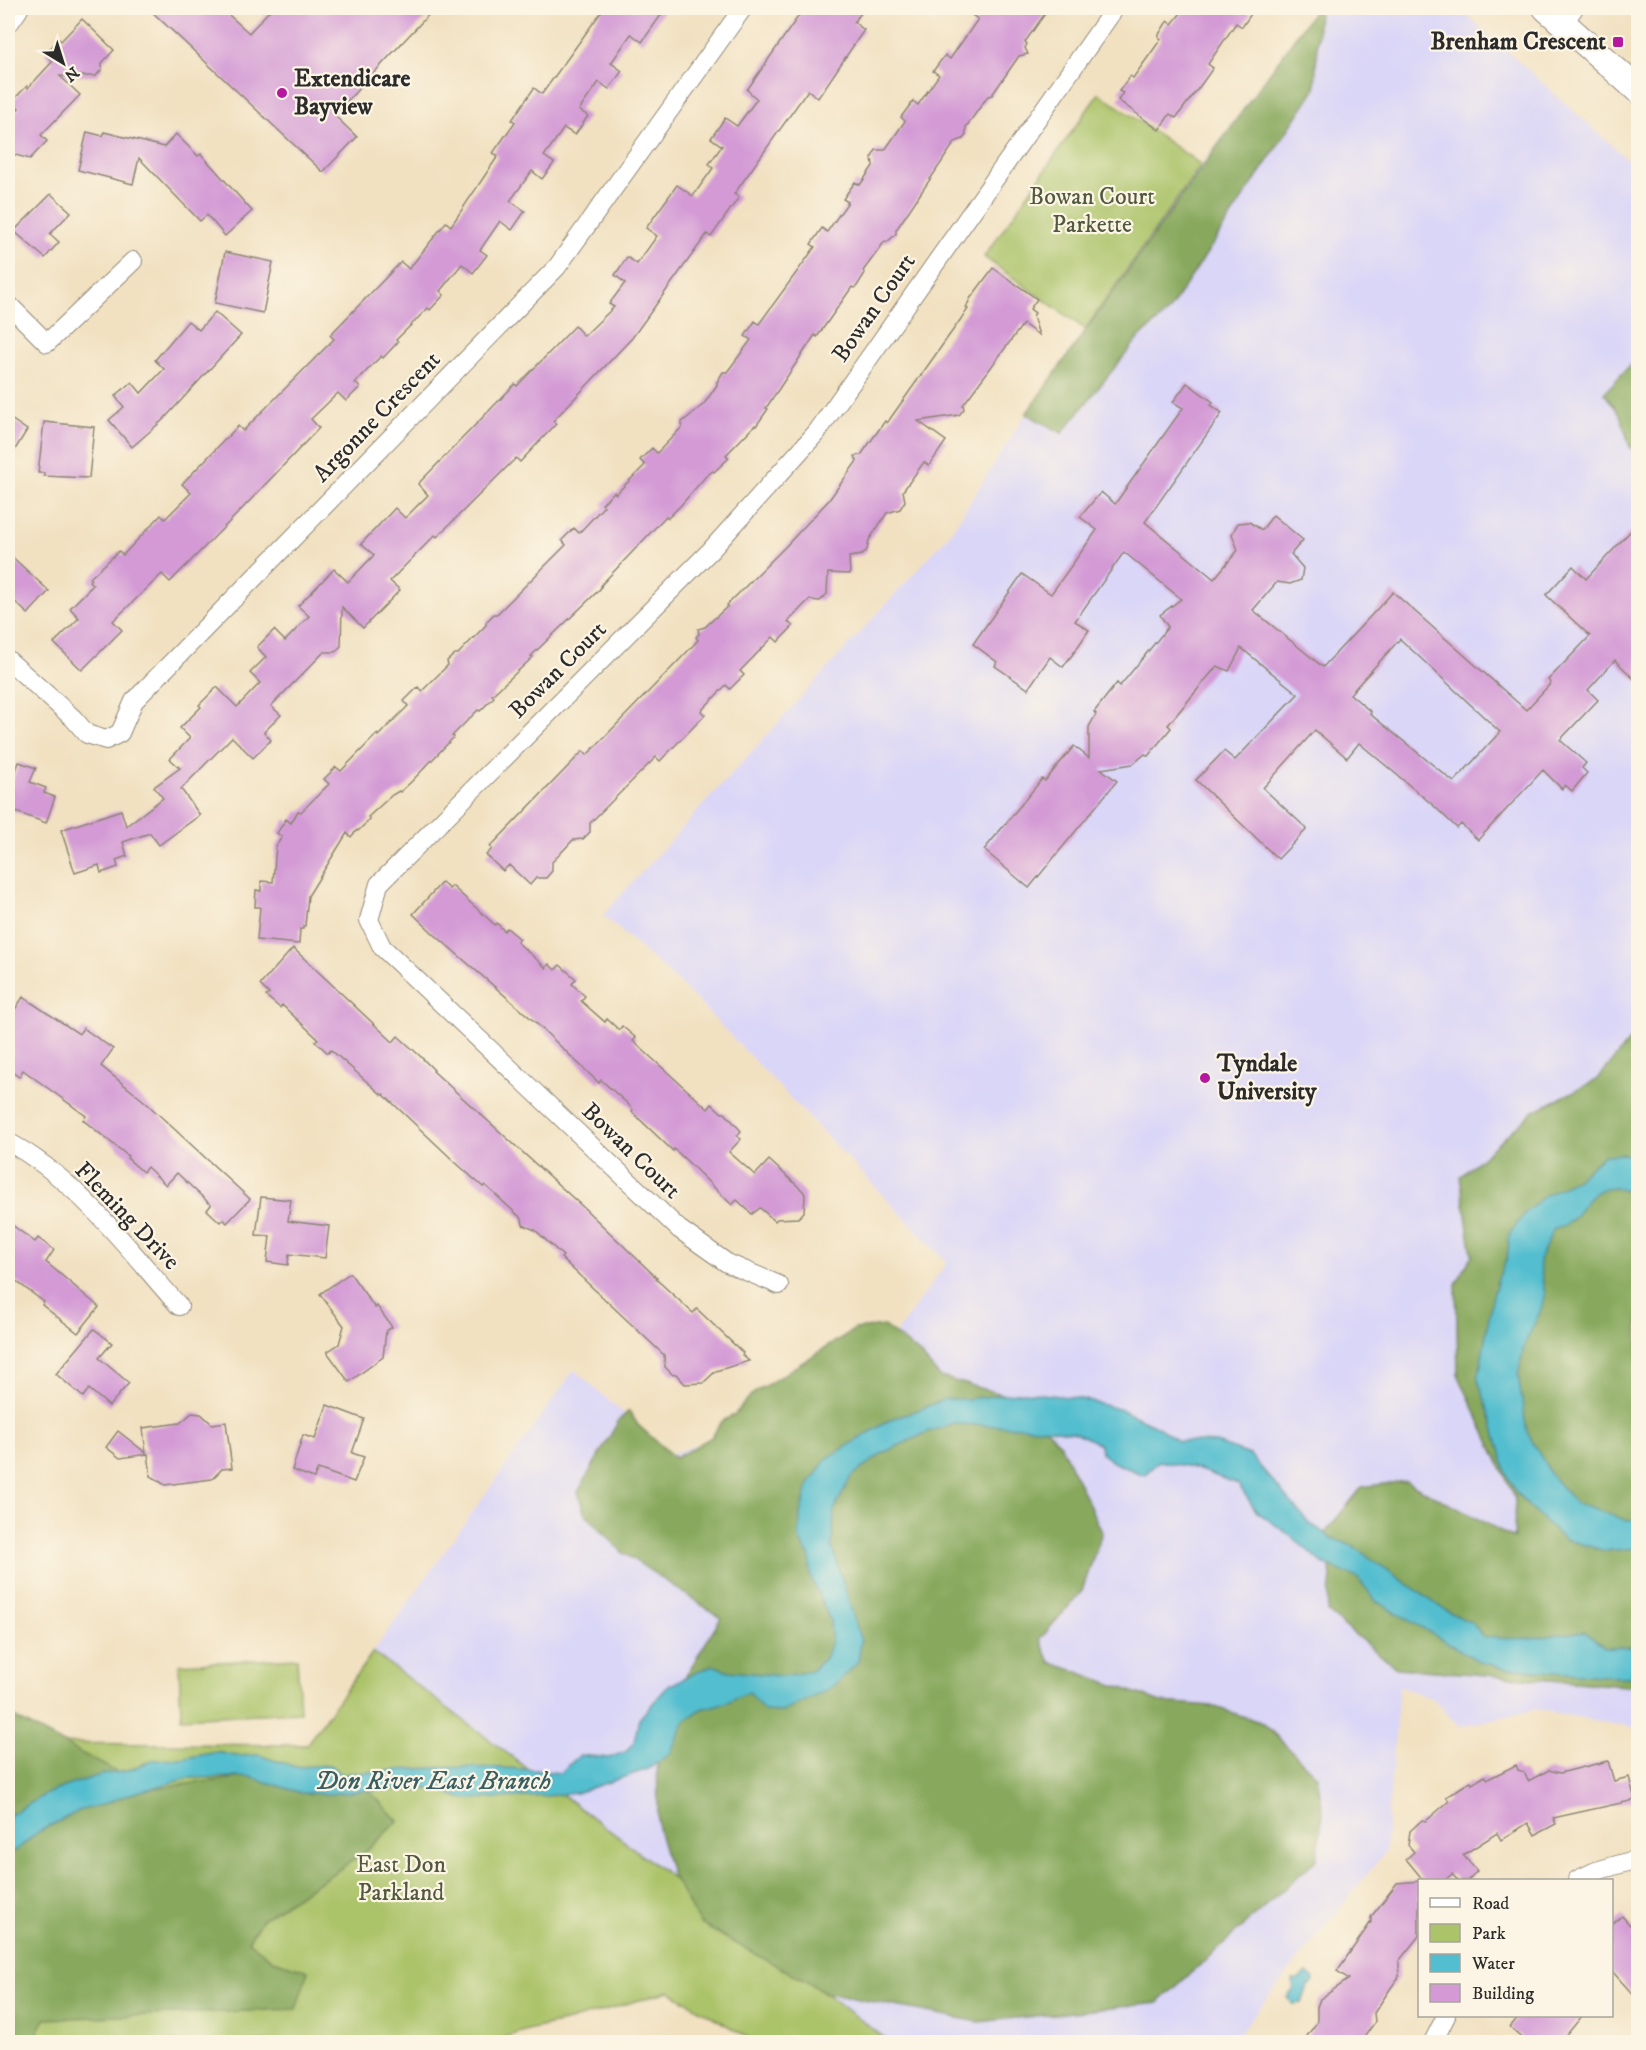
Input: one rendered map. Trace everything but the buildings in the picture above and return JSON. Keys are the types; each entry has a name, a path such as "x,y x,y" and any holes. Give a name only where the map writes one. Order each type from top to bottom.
{"main road":[{"path":"8,18 15,8"},
{"path":"1562,13 1638,90"}],"street":[{"name":"Argonne Crescent","path":"8,660 73,718 87,734 106,740 120,733 134,701 556,267 743,8"},
{"name":"Bowan Court","path":"779,1285 727,1263 679,1229 382,947 369,920 379,884 711,550 817,432 1115,8"},
{"path":"8,304 47,342 133,261"},
{"name":"Fleming Drive","path":"8,1142 26,1151 77,1193 179,1306"},
{"path":"1580,1879 1596,1870 1638,1859"},
{"path":"1433,2043 1446,2017"}],"shaded area":[{"name":"Tyndale University","path":"1316,8 1459,8 1638,169 1638,1729 1536,1709 1459,1727 1434,1699 1399,1686 1385,1852 1232,2042 890,2042 373,1652 574,1370 670,1454 857,1389 947,1262 684,987 603,915 949,535 1026,414 1168,212"}],"green space":[{"path":"1316,8 1319,8 1315,89 1168,312 1137,340 1062,433 1026,414"},
{"name":"Bowan Court Parkette","path":"1099,93 1201,165 1085,329 984,257"},
{"path":"1638,357 1638,455 1630,447 1620,414 1604,393"},
{"path":"1638,1030 1638,1687 1396,1668 1327,1612 1331,1577 1325,1533 1362,1487 1406,1481 1514,1538 1515,1498 1458,1374 1456,1284 1472,1255 1460,1177 1534,1111 1597,1080"},
{"path":"884,1326 919,1353 940,1377 1020,1399 1060,1444 1102,1532 1082,1591 1040,1639 1050,1662 1161,1702 1212,1706 1263,1723 1317,1776 1323,1813 1317,1859 1158,2003 979,2022 827,1993 700,1924 671,1873 658,1829 657,1723 721,1618 622,1552 584,1512 578,1492 619,1420 629,1411 638,1425 675,1458 712,1437 721,1422 735,1414 751,1395 855,1329"},
{"name":"East Don Parkland","path":"373,1652 890,2042 755,2042 669,1991 490,2042 8,2042 8,1739 13,1743 306,1745"},
{"path":"297,1658 300,1712 181,1718 179,1664"},
{"path":"8,1712 148,1789 252,1776 360,1781 398,1821 363,1854 262,1919 248,1941 273,1960 308,1971 296,2009 45,2019 33,2042 8,2042"}],"water":[{"path":"1624,1154 1638,1159 1638,1199 1621,1188 1600,1190 1588,1199 1566,1225 1553,1230 1539,1261 1545,1293 1541,1310 1524,1346 1518,1375 1527,1432 1552,1476 1576,1503 1628,1521 1638,1520 1638,1548 1605,1551 1564,1539 1516,1492 1506,1472 1478,1380 1492,1299 1507,1259 1510,1233 1525,1213 1544,1196 1577,1179 1604,1155"},
{"name":"Don River East Branch","path":"1024,1392 1077,1398 1122,1410 1158,1427 1178,1441 1216,1443 1250,1455 1309,1523 1332,1538 1353,1546 1445,1610 1472,1623 1484,1637 1534,1638 1584,1631 1605,1648 1638,1647 1638,1677 1503,1668 1480,1662 1376,1601 1358,1578 1324,1564 1287,1533 1257,1512 1238,1484 1191,1467 1159,1461 1144,1475 1113,1462 1101,1453 1100,1444 1076,1433 1043,1428 955,1424 930,1431 883,1453 851,1477 834,1510 832,1546 861,1641 858,1662 837,1683 824,1692 782,1712 764,1711 749,1692 725,1703 701,1709 684,1722 670,1754 648,1769 576,1793 472,1799 426,1789 328,1794 301,1793 250,1777 188,1778 81,1810 38,1832 8,1857 8,1816 46,1794 69,1785 100,1775 127,1771 152,1760 180,1759 217,1752 236,1756 261,1755 296,1767 330,1765 341,1774 423,1768 478,1767 560,1773 580,1755 609,1758 627,1751 634,1742 639,1719 668,1686 712,1665 729,1671 784,1676 811,1671 825,1658 831,1641 830,1620 810,1576 810,1557 799,1540 800,1514 808,1486 826,1459 893,1418 945,1399 967,1399"},
{"path":"1307,1973 1314,1979 1314,1982 1308,1986 1302,2003 1293,2004 1287,1997 1294,1989 1293,1980 1298,1980"}],"place":[{"name":"Brenham Crescent","path":"1618,42"},
{"name":"Extendicare Bayview","path":"282,93"},
{"name":"Tyndale University","path":"1205,1078"}]}
